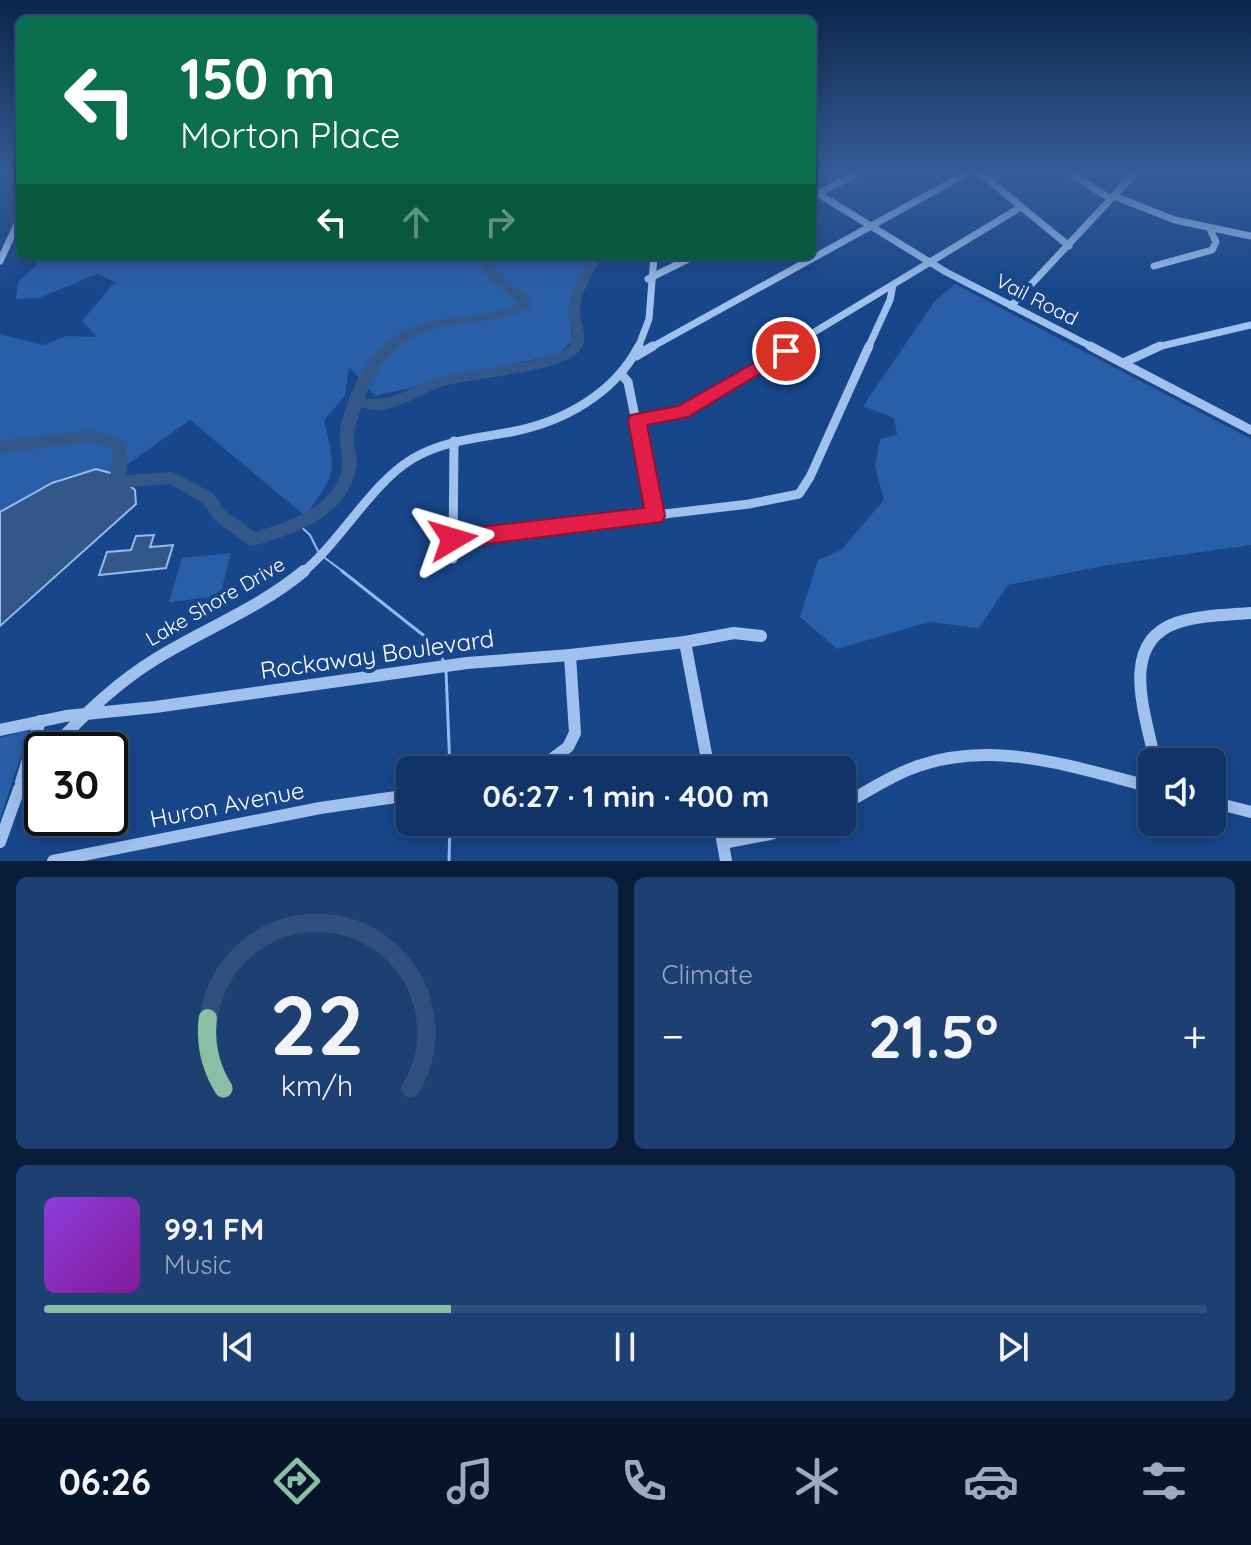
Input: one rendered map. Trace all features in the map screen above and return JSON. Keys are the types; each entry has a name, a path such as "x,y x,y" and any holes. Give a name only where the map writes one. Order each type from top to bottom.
{"street":[{"name":"Vail Road","path":"846,212 1011,306 1251,430"},
{"path":"816,256 896,212"},
{"path":"637,420 682,413 1013,212"},
{"path":"1027,212 1069,246"},
{"path":"1011,306 1099,212"},
{"path":"1153,212 1210,229 1251,236"},
{"path":"0,261 16,227"},
{"path":"1154,266 1212,250 1216,242 1210,229"},
{"name":"Lake Shore Drive","path":"68,732 85,714 152,661 267,598 314,563 395,471 420,454 454,441 521,430 551,421 597,396 621,374 633,357 648,321 648,279 653,260"},
{"path":"648,279 686,260"},
{"path":"633,357 809,260"},
{"path":"453,539 749,504 799,494 810,477 890,300 893,285"},
{"path":"1123,363 1131,356 1251,325"},
{"path":"621,374 628,382 655,516"},
{"path":"453,559 454,441"},
{"path":"1152,748 1138,664 1145,642 1167,626 1251,613"},
{"name":"Rockaway Boulevard","path":"0,730 85,714 467,663 570,655 685,642 734,633 761,636"},
{"path":"685,642 706,756"},
{"path":"556,756 568,747 575,733 570,655"},
{"path":"0,842 40,721"},
{"path":"856,798 917,767 974,753 1012,754 1138,784"},
{"path":"19,789 24,782"},
{"name":"Huron Avenue","path":"53,861 320,808 396,797"},
{"path":"1226,806 1251,812"},
{"path":"722,836 726,861"},
{"path":"723,843 760,836"}],"shaded area":[{"path":"42,260 591,260 570,306 572,341 558,354 375,396 349,367 345,396 324,420 331,451 331,471 323,490 305,516 190,420 114,474 99,471 69,476 40,488 0,512 0,334 43,345 67,336 97,337 82,321 115,282 97,274 39,298 16,299 18,282"},
{"path":"955,284 1251,439 1251,545 1108,565 1008,585 979,628 929,622 837,649 800,617 818,560 841,550 884,500 875,467 880,439 897,435 894,418 863,406 935,301"},
{"path":"96,469 114,474 135,490 136,504 0,626 0,512 52,483"},
{"path":"154,535 150,547 173,545 166,568 99,575 107,552 131,550 136,536"},
{"path":"231,553 220,596 169,602 182,558"},
{"path":"24,731 28,732 24,732 24,747 0,819 0,738"}],"waterway":[{"path":"357,401 379,357 402,337 449,321 496,317 526,304 489,272 486,260"},
{"path":"357,401 381,405 444,381 566,355 577,345 576,301 594,260"},
{"path":"0,447 92,436 119,445 121,459 117,482 172,478 209,499 219,515 253,539 312,517 335,497 349,469 347,432 357,401"},
{"path":"298,524 310,535 318,551"},
{"path":"325,558 345,573"},
{"path":"342,571 437,646 443,660"},
{"path":"446,670 449,756"},
{"path":"449,861 450,836"}],"route":[{"path":"453,539 655,516 637,420 682,413 786,351"}]}
